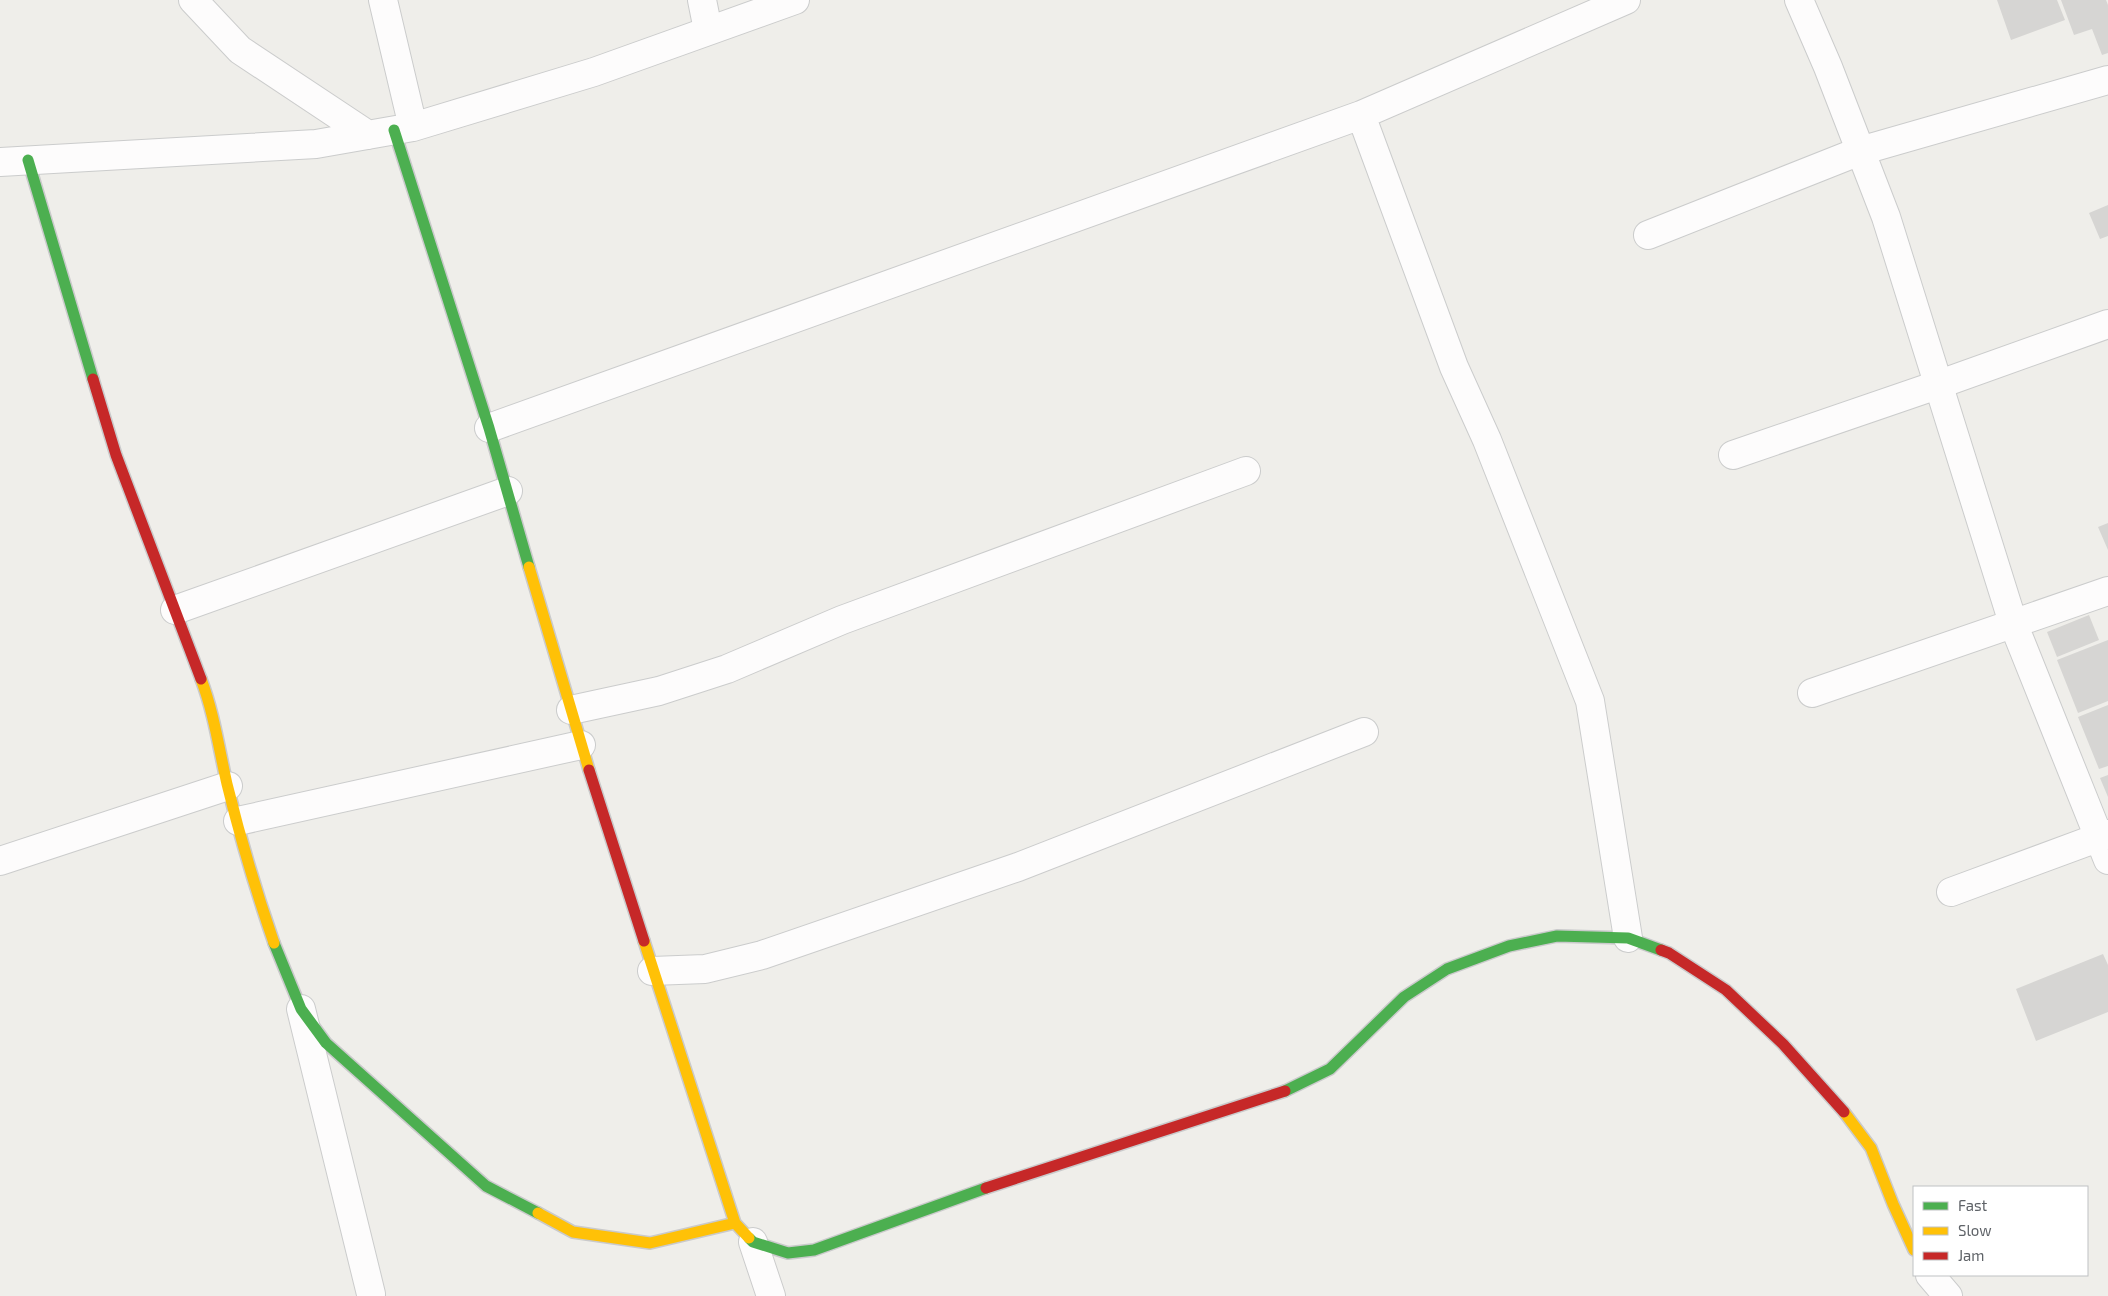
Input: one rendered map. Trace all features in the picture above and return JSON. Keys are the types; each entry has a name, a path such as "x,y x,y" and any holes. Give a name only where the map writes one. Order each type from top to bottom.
{"street":[{"path":"193,0 240,50 368,135"},
{"path":"383,0 404,129 581,745 652,971 744,1233 771,1296"},
{"path":"702,0 708,30"},
{"path":"0,162 316,144 404,129 594,72 795,0"},
{"path":"489,428 1361,115 1626,0"},
{"path":"1799,0 1828,67 1886,217 1940,384 2013,623 2105,843 1951,892"},
{"path":"1648,235 1860,150 2108,80"},
{"path":"1361,115 1454,367 1487,440 1590,701 1628,938"},
{"path":"28,160 116,455 208,694 228,786 257,894 282,965 301,1009 371,1294"},
{"path":"1733,455 2108,324"},
{"path":"571,710 659,691 727,669 842,620 1246,470"},
{"path":"175,610 508,491"},
{"path":"1812,693 2108,591"},
{"path":"652,971 705,968 762,955 1018,867 1364,732"},
{"path":"238,821 581,745"},
{"path":"0,861 228,786"},
{"path":"301,1009 326,1043 486,1186 573,1232 650,1243 744,1233 788,1253 814,1250 954,1198 1292,1089 1330,1069 1404,998 1447,968 1509,946 1557,936 1628,938 1669,953 1726,990 1783,1044 1842,1109 1871,1148 1913,1248"},
{"path":"1931,1276 1948,1296"}],"building":[{"path":"1997,0 2057,0 2065,20 2011,40"},
{"path":"2061,0 2106,0 2108,5 2108,53 2102,55 2092,29 2074,35"},
{"path":"2108,205 2108,236 2100,239 2089,213"},
{"path":"2108,523 2108,550 2098,527"},
{"path":"2089,615 2099,640 2057,657 2047,632"},
{"path":"2108,640 2108,701 2078,713 2057,660"},
{"path":"2108,705 2108,766 2099,769 2078,717"},
{"path":"2108,775 2108,797 2100,778"},
{"path":"2103,954 2108,965 2108,1012 2036,1041 2016,989"}],"traffic: fast":[{"path":"394,130 489,428 529,567"},
{"path":"28,160 93,379"},
{"path":"1285,1091 1330,1069 1404,997 1447,969 1509,946 1557,936 1628,938 1661,950"},
{"path":"274,943 301,1009 326,1043 486,1186 538,1213"},
{"path":"749,1238 753,1242 788,1253 814,1250 986,1188"}],"traffic: slow":[{"path":"529,567 589,770"},
{"path":"201,679 213,718 237,824 274,943"},
{"path":"644,941 735,1223 749,1238"},
{"path":"1844,1112 1871,1148 1913,1248"},
{"path":"538,1213 573,1232 650,1243 735,1223"}],"traffic: jam":[{"path":"93,379 116,455 201,679"},
{"path":"589,770 644,941"},
{"path":"1661,950 1669,953 1726,990 1783,1044 1844,1112"},
{"path":"986,1188 1285,1091"}]}
